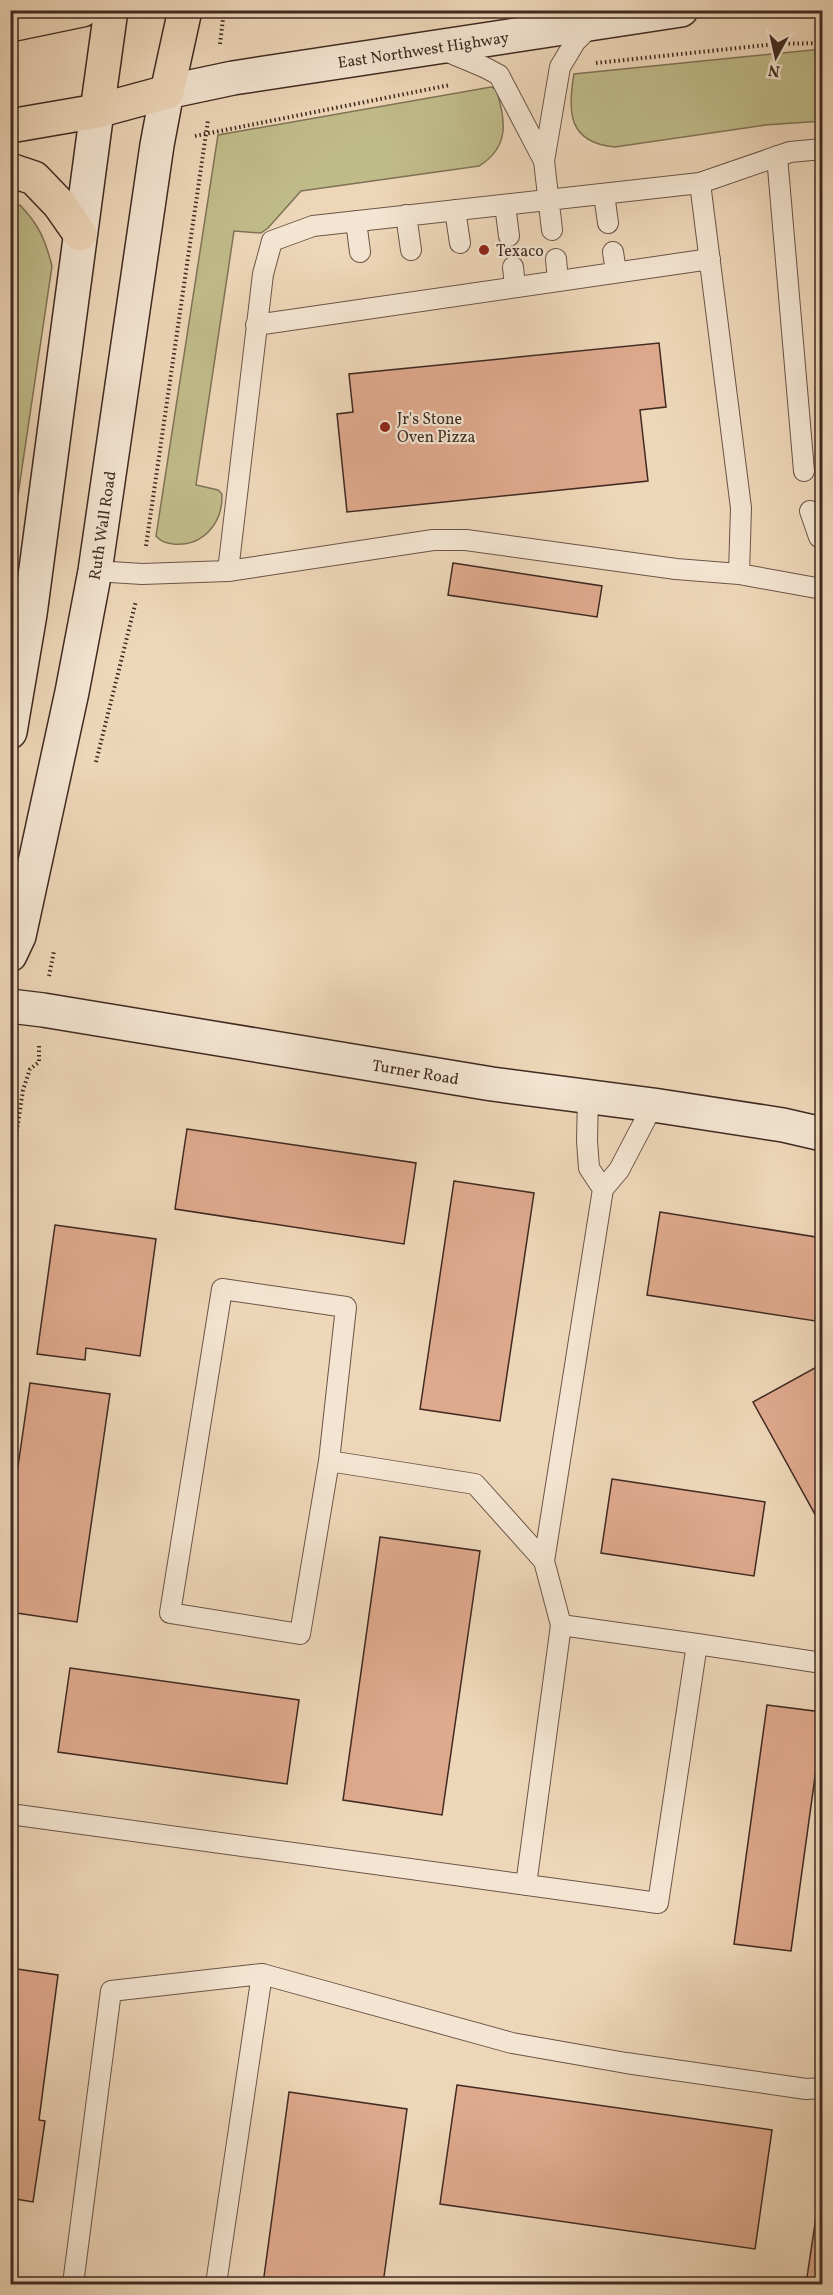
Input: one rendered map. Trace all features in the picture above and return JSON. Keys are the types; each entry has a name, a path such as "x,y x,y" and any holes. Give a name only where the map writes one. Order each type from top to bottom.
{"main road":[{"path":"10,25 82,10"},
{"path":"10,732 32,602 111,10"},
{"path":"10,126 97,111 167,92 185,10"},
{"name":"East Northwest Highway","path":"167,92 233,78 681,10"},
{"name":"Ruth Wall Road","path":"10,955 22,924 72,692 95,571 157,146 167,92"},
{"path":"10,170 34,178 59,204 80,234"},
{"name":"Turner Road","path":"10,1006 480,1082 783,1125 822,1134"}],"lane":[{"path":"552,230 544,161 560,67 575,42 594,23"},
{"path":"435,47 499,75 544,161"},
{"path":"228,571 256,325 263,274 272,241 313,226 700,183 790,152 822,149"},
{"path":"777,156 804,471"},
{"path":"700,183 741,508 739,574"},
{"path":"604,194 608,223"},
{"path":"505,205 509,236"},
{"path":"455,210 460,243"},
{"path":"406,215 411,250"},
{"path":"356,221 360,252"},
{"path":"613,252 616,272"},
{"path":"556,259 558,281"},
{"path":"256,325 365,300 416,292 466,285 515,287 710,259"},
{"path":"513,267 515,287"},
{"path":"810,512 819,537 822,539"},
{"path":"95,571 142,574 228,571 449,539 739,574 822,589"},
{"path":"588,1097 589,1168 603,1189"},
{"path":"525,1885 561,1625 544,1561 603,1189 619,1170 653,1105"},
{"path":"222,1289 346,1307 329,1461 300,1634 170,1613 222,1289"},
{"path":"329,1461 476,1484 544,1561"},
{"path":"561,1625 822,1663"},
{"path":"10,1814 658,1903 697,1644"},
{"path":"216,2284 262,1974"},
{"path":"73,2284 111,1991 262,1974 512,2043 626,2063 806,2089 822,2088"}],"path":[{"path":"560,67 776,44 822,43"},
{"path":"157,146 499,75"}],"shaded area":[{"path":"822,49 822,121 765,125 615,147 588,139 575,124 571,101 574,74"},
{"path":"491,87 496,89 502,111 503,132 496,150 479,166 301,191 261,233 234,231 196,485 218,490 222,494 219,514 209,531 193,542 170,544 160,540 156,536 218,135"},
{"path":"20,205 40,233 52,266 11,542 10,207"}],"building":[{"path":"659,343 666,407 640,410 648,481 347,512 337,414 353,412 349,374"},
{"path":"453,563 602,586 597,617 448,595"},
{"path":"187,1129 416,1163 404,1244 175,1209"},
{"path":"454,1181 534,1193 500,1421 420,1409"},
{"path":"660,1212 822,1238 822,1322 647,1295"},
{"path":"55,1225 156,1239 140,1356 86,1348 85,1360 37,1354"},
{"path":"822,1364 822,1527 753,1402"},
{"path":"30,1383 110,1394 77,1622 10,1612 10,1522"},
{"path":"612,1479 765,1502 754,1576 601,1553"},
{"path":"380,1537 480,1551 442,1815 343,1800"},
{"path":"70,1668 299,1700 287,1784 58,1752"},
{"path":"767,1705 822,1712 822,1726 791,1951 734,1944"},
{"path":"10,1968 58,1975 39,2120 45,2121 33,2202 10,2198"},
{"path":"457,2085 772,2130 755,2249 440,2204"},
{"path":"289,2092 407,2109 383,2284 263,2284"},
{"path":"822,2177 822,2284 806,2284"}],"place":[{"name":"Texaco","path":"484,250"},
{"name":"Jr's Stone Oven Pizza","path":"385,427"}]}
